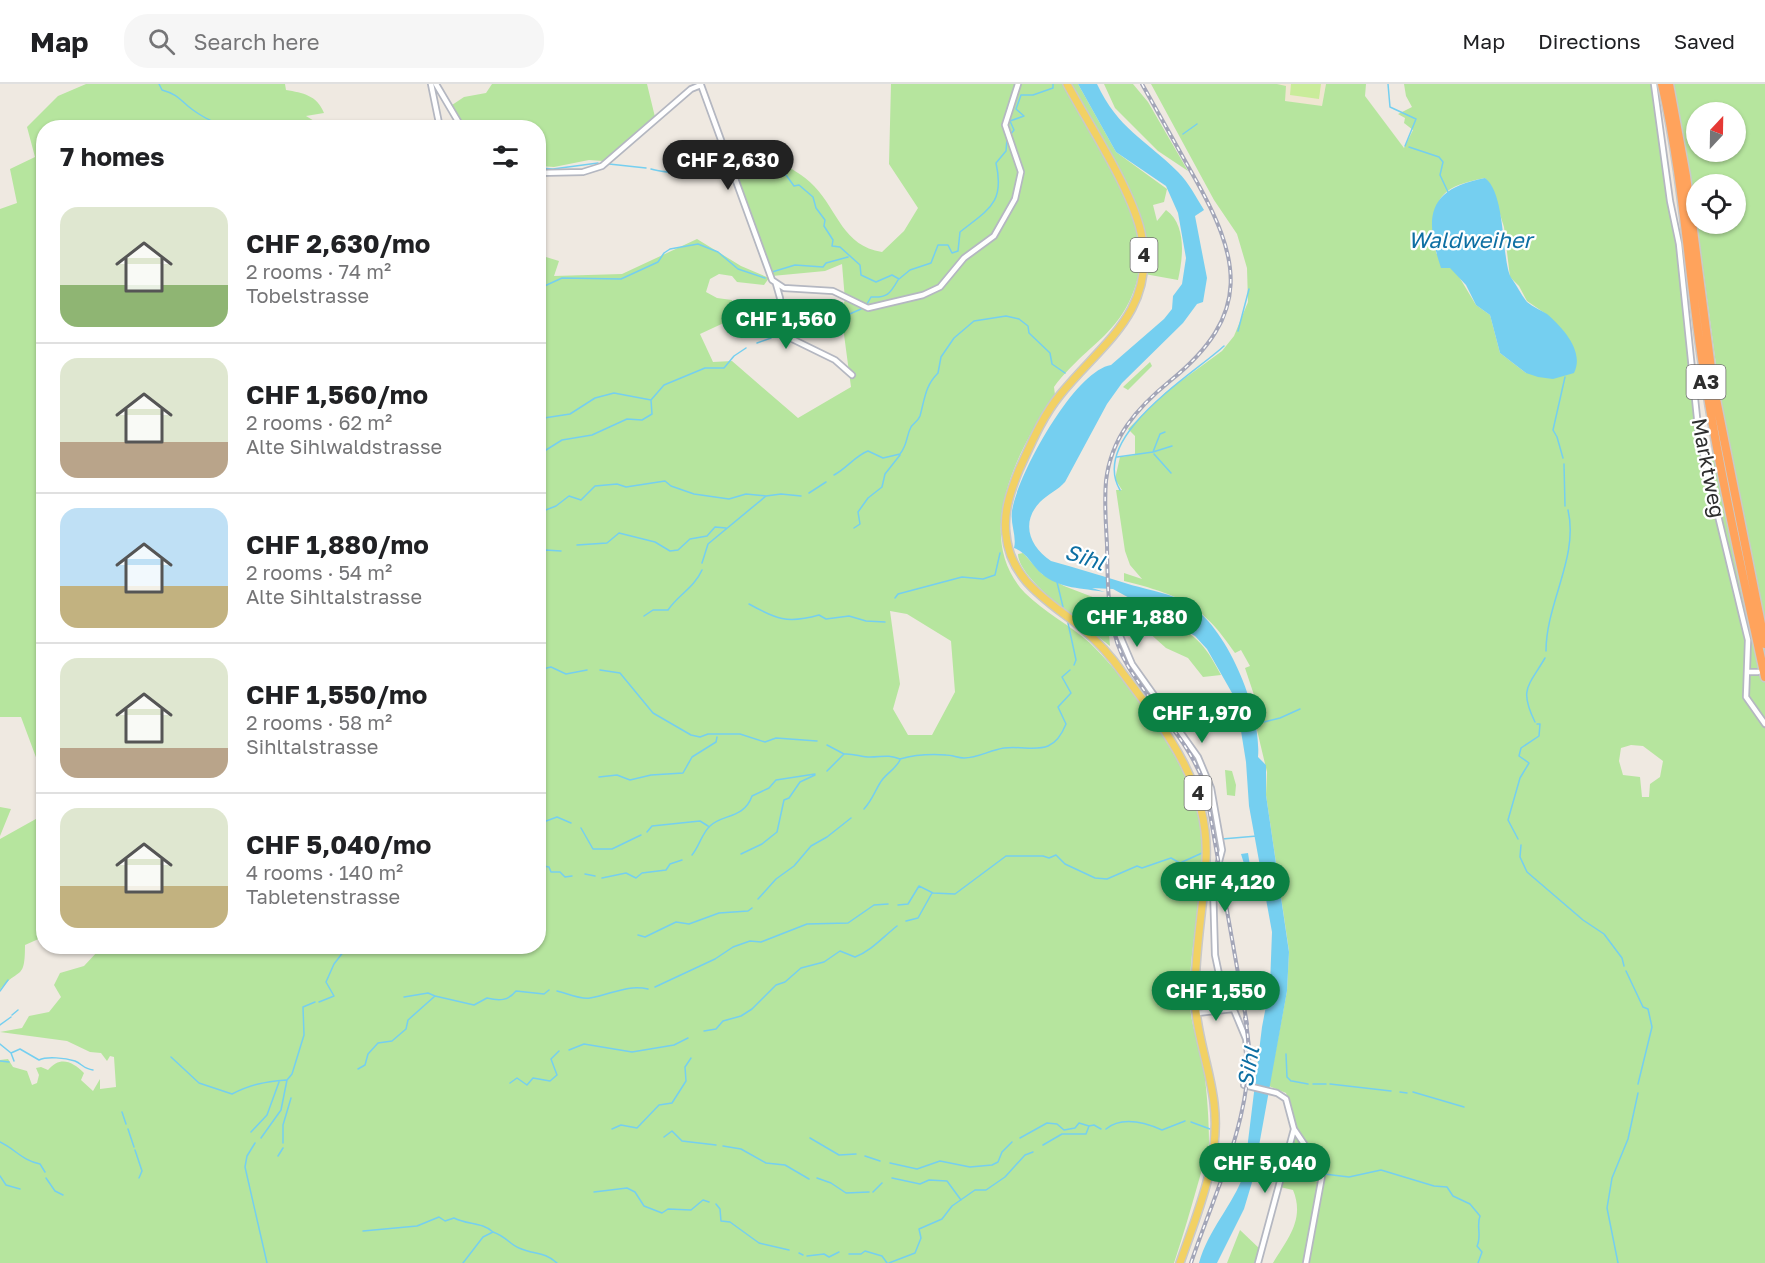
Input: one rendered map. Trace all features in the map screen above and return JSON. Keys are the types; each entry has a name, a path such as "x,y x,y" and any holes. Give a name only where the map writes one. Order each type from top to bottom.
{"highway":[{"name":"A3","path":"1662,84 1676,156 1702,357 1716,443 1762,675"},
{"name":"A3","path":"1669,84 1688,186 1714,394 1765,644"}],"main road":[{"name":"4","path":"1067,84 1133,209 1142,239 1143,272 1137,298 1124,324 1060,394 1037,432 1010,496 1006,517 1006,538 1010,554 1022,578 1037,594 1087,633 1113,660 1171,740 1193,779 1203,811 1206,847 1196,978 1197,1013 1212,1089 1215,1137 1208,1178 1180,1263"}],"street":[{"path":"431,84 438,120"},
{"path":"436,84 457,120"},
{"path":"546,173 583,172 602,166 691,89 701,84 707,95 769,275 776,284 780,298 782,326 788,337 835,360 852,375"},
{"path":"776,284 790,289 827,290 868,308 923,295 940,287 964,258 994,236 1016,199 1021,172 1008,137 1006,118 1018,84"},
{"name":"Marktweg","path":"1654,84 1670,201 1679,244 1699,437 1748,640 1749,672 1746,697 1765,724"},
{"path":"780,298 790,289"},
{"path":"1126,620 1117,629 1132,664 1198,757 1211,788 1222,853 1213,885 1215,955 1219,974 1246,1039 1248,1054 1244,1085 1272,1091 1286,1099 1294,1129 1318,1163 1322,1176 1306,1263"},
{"path":"1749,672 1762,675"},
{"path":"1197,1013 1233,1009"},
{"path":"1258,1263 1294,1129"}],"shaded area":[{"path":"1277,84 1326,84 1322,107 1285,101"}],"green space":[{"path":"86,84 285,84 286,90 304,94 318,102 324,113 306,116 313,120 36,120 36,757 21,717 0,717 0,209 17,203 10,169 35,157 27,127 58,96"},
{"path":"492,84 647,84 655,117 603,161 589,160 546,166 546,120 461,120 452,105 464,97 486,93"},
{"path":"891,84 1078,84 1116,152 1167,189 1164,202 1153,205 1157,221 1166,210 1173,216 1180,233 1182,252 1178,280 1139,273 1133,294 1115,324 1054,387 1055,395 1015,465 1006,492 1001,519 1002,545 1009,570 1032,600 1090,643 1134,694 1162,734 1185,775 1200,819 1203,845 1202,872 1192,952 1190,1005 1204,1070 1209,1143 1174,1263 0,1263 0,1060 8,1059 13,1067 27,1071 32,1085 37,1083 39,1075 36,1068 41,1067 48,1070 57,1063 66,1062 75,1065 84,1073 81,1080 93,1091 100,1079 100,1089 116,1087 114,1057 110,1056 107,1061 101,1053 90,1052 67,1041 0,1032 22,1028 29,1016 49,1012 61,997 54,985 60,973 84,966 95,954 546,954 546,257 559,261 554,276 622,274 697,239 741,266 769,278 764,285 737,282 732,276 719,274 710,279 706,292 717,298 732,300 744,326 728,321 700,334 713,362 732,361 798,418 851,387 843,327 794,334 784,325 819,325 839,316 845,300 842,264 825,271 772,276 735,170 776,159 814,186 842,226 858,243 882,252 904,231 918,208 889,164","holes":["890,611 907,614 951,641 955,692 932,735 908,735 893,709 900,684"]},
{"path":"1104,84 1133,84 1148,102 1188,171 1158,151 1115,108"},
{"path":"1151,84 1277,84 1286,86 1285,101 1322,106 1326,84 1366,84 1365,96 1404,148 1413,130 1404,123 1405,118 1398,114 1412,107 1406,96 1404,84 1652,84 1663,173 1677,249 1696,430 1714,459 1750,626 1765,622 1765,1263 1273,1263 1293,1228 1297,1210 1296,1200 1293,1190 1280,1187 1282,1180 1255,1172 1257,1165 1284,1173 1297,1128 1286,1093 1269,1086 1287,991 1289,951 1266,795 1267,772 1256,726 1258,707 1245,668 1250,666 1241,650 1235,653 1212,623 1200,612 1175,597 1124,581 1124,573 1142,579 1130,565 1125,551 1116,490 1122,490 1115,479 1120,457 1135,455 1135,436 1128,429 1166,392 1222,351 1234,336 1248,302 1247,268 1237,234 1214,200","holes":["1485,178 1491,186 1504,227 1510,277 1519,286 1527,301 1546,314 1526,373 1500,353 1490,315 1476,305 1458,275 1436,253 1435,222 1439,201 1445,193 1467,182","1631,745 1643,746 1663,761 1660,777 1650,784 1649,797 1642,797 1640,777 1623,775 1619,761 1621,748"]},
{"path":"1291,84 1321,84 1319,99 1290,95"},
{"path":"1673,84 1765,84 1765,622 1724,424 1698,234 1746,234 1746,174 1688,174 1686,162 1746,162 1746,102 1686,102 1686,160"},
{"path":"1150,362 1152,366 1128,390 1123,387"},
{"path":"1023,553 1042,574 1064,586 1182,629 1203,647 1221,675 1203,677 1188,658 1166,648 1137,622 1116,612 1108,623 1110,646 1056,603 1029,577 1021,565 1018,554"},
{"path":"1225,770 1232,771 1236,785 1235,796 1227,795"},
{"path":"0,807 11,809 0,836"},
{"path":"36,819 36,940 25,945 22,969 0,990 0,839"},
{"path":"1240,1230 1261,1250 1257,1263 1227,1263"}],"water":[{"path":"1078,84 1097,84 1123,123 1182,176 1204,210 1195,216 1207,278 1203,302 1197,304 1183,323 1122,383 1107,404 1065,482 1040,502 1030,518 1029,526 1033,542 1051,561 1168,595 1182,600 1198,611 1213,627 1238,669 1254,716 1258,738 1258,757 1266,765 1266,795 1289,952 1287,991 1253,1179 1244,1209 1217,1263 1199,1263 1208,1240 1244,1174 1262,1027 1270,985 1272,932 1249,806 1246,762 1236,700 1207,649 1195,636 1176,625 1163,609 1133,600 1113,589 1092,588 1105,592 1056,583 1042,574 1019,550 1014,548 1012,511 1016,495 1024,474 1050,427 1081,385 1096,372 1111,365 1164,319 1172,309 1173,296 1182,284 1186,258 1178,213 1166,186 1116,152"},
{"name":"Waldweiher","path":"1485,178 1492,186 1497,199 1506,260 1512,279 1527,302 1547,314 1570,340 1577,356 1574,373 1553,379 1538,377 1526,373 1500,353 1490,315 1476,305 1466,285 1450,268 1441,268 1433,234 1432,220 1435,208 1441,198 1451,190"},
{"path":"1248,853 1253,885 1250,883 1241,854"}],"waterway":[{"path":"159,84 162,90 176,96 210,120"},
{"path":"1010,135 1014,130 1010,121 1024,116 1016,109 1021,95 1033,95 1053,88 1053,84"},
{"path":"1388,84 1390,107 1416,119 1405,146"},
{"path":"1183,134 1197,124"},
{"path":"736,171 745,172 750,165 769,173 786,175 794,186 799,185 813,197 816,208 825,220 824,226 833,240 832,246 840,247 860,265 861,275 876,282 892,275 899,279 910,270 931,263 938,245 948,245 952,253 958,251 960,232 987,211 996,196 998,187 996,163 1006,151 1007,139"},
{"path":"1409,147 1439,157 1443,162 1440,175 1448,192"},
{"path":"546,169 598,163"},
{"path":"609,164 646,168"},
{"path":"651,169 691,174 730,173"},
{"path":"546,285 562,278 621,279 658,262 670,249 698,244 718,252 738,269 765,278"},
{"path":"772,272 795,265 823,267 826,263 848,257"},
{"path":"867,304 871,297 888,294 898,280"},
{"path":"1238,331 1249,289"},
{"path":"786,326 816,329 861,309"},
{"path":"834,475 868,451 883,458 900,454 911,427 920,416 928,388 938,373 941,357 954,338 974,321 1006,316 1019,319 1028,326 1029,333 1050,353 1052,364 1065,373"},
{"path":"757,343 771,338 780,329"},
{"path":"1120,490 1114,470 1119,449 1131,429 1168,391 1224,346"},
{"path":"546,418 570,414 595,398 614,393 651,400 664,385 705,368 724,368 734,356 746,348"},
{"path":"1563,458 1553,430 1565,377"},
{"path":"546,450 562,440 592,435 627,419 642,420 652,414 651,400"},
{"path":"1153,452 1160,434 1165,432"},
{"path":"1117,457 1153,452 1172,446"},
{"path":"1154,454 1171,473"},
{"path":"854,528 860,524 858,512 868,498 882,487 885,474 900,455"},
{"path":"1564,464 1565,506"},
{"path":"546,510 556,506 569,496 581,500 595,486 617,484 626,487 665,481 671,486 694,494 729,499 746,494 766,496"},
{"path":"809,493 826,482"},
{"path":"702,563 708,544 766,496 781,494 801,496"},
{"path":"1546,651 1547,633 1569,545 1568,510"},
{"path":"577,545 607,543 619,533 655,542 670,551 678,550 690,539 707,536 715,527 726,528"},
{"path":"546,550 561,551"},
{"path":"895,598 898,594 962,577 983,579 995,575 1000,553"},
{"path":"644,616 653,610 668,610 695,582 702,570"},
{"path":"1057,582 1063,607"},
{"path":"749,604 782,618 798,619 819,615 826,619 849,616 866,621 885,622"},
{"path":"1068,623 1076,660 1074,665"},
{"path":"1535,722 1527,702 1528,688 1545,658"},
{"path":"546,668 551,667 566,674 587,670"},
{"path":"600,670 620,673 653,713 691,735 700,737 708,734 740,734 765,742 776,738 817,741"},
{"path":"827,771 844,754 870,757 888,756 900,759 934,755 964,758 1004,748 1048,746 1060,735 1066,724 1058,707 1071,693 1062,677 1070,670"},
{"path":"1264,722 1300,709"},
{"path":"1518,839 1508,820 1520,778 1529,763 1519,756 1521,748 1539,736 1540,724 1537,724"},
{"path":"599,777 617,775 630,780 651,775 683,773 692,757 716,742 717,737"},
{"path":"827,745 844,754"},
{"path":"864,809 882,780 900,760"},
{"path":"692,855 710,826 744,809 752,796 769,788 776,780 815,774"},
{"path":"741,854 762,844 777,832 784,800 789,798 800,782 815,775"},
{"path":"546,821 557,817 571,823"},
{"path":"758,899 776,879 794,866 811,846 827,837 851,818"},
{"path":"647,832 652,826 700,821 708,826"},
{"path":"581,828 593,849 612,849 641,835"},
{"path":"1222,839 1257,836"},
{"path":"1521,845 1520,857 1527,872 1583,920 1604,934 1622,958 1624,966"},
{"path":"898,905 908,904 919,886 933,893 955,894 1006,856 1049,858 1056,855 1065,864 1095,878 1107,879 1137,866 1142,868 1171,858 1180,863 1202,853"},
{"path":"602,878 626,873 636,878 642,873 666,870 670,864 682,860"},
{"path":"546,866 549,867 551,872 560,872 565,877 572,876"},
{"path":"585,874 595,876"},
{"path":"906,921 918,918 932,893"},
{"path":"655,987 715,959 733,947 750,941 761,942 807,924 848,923 874,905 888,904"},
{"path":"638,935 645,937 676,922 689,924 719,913 748,911 752,908"},
{"path":"704,1031 716,1029 723,1021 741,1016 752,1009 776,985 785,982 801,968 824,962 840,951 855,957 872,947 897,926"},
{"path":"319,1002 334,996 326,982 334,964 342,954"},
{"path":"1626,971 1643,1007 1648,1009 1652,1027 1638,1084"},
{"path":"0,991 8,980"},
{"path":"557,991 586,998 626,989 648,989"},
{"path":"358,1069 365,1065 368,1054 378,1043 392,1041 406,1029 408,1020 435,996 474,1005 487,998 499,1000 506,998 516,991 544,994 549,990"},
{"path":"404,997 428,993 435,996"},
{"path":"261,1138 281,1110 287,1080 292,1074 304,1035 303,1007 315,1002"},
{"path":"12,1015 18,1010"},
{"path":"0,1025 11,1017"},
{"path":"569,1050 584,1044 632,1052 674,1045 688,1038"},
{"path":"0,1044 11,1053 14,1061"},
{"path":"11,1053 20,1049 39,1060 66,1059 93,1070"},
{"path":"510,1083 517,1078 527,1085 533,1078 550,1081 557,1075 551,1059 559,1051"},
{"path":"1286,1054 1287,1077 1291,1081"},
{"path":"171,1057 199,1083 232,1094 258,1084 286,1080"},
{"path":"612,1129 621,1125 637,1128 659,1105 672,1103 686,1081 685,1067 691,1058"},
{"path":"0,1061 9,1062"},
{"path":"1292,1081 1308,1084"},
{"path":"251,1132 267,1115 279,1082"},
{"path":"1313,1084 1326,1084 1323,1084"},
{"path":"1330,1084 1391,1091"},
{"path":"1400,1092 1407,1093"},
{"path":"1413,1092 1464,1107"},
{"path":"1618,1263 1607,1208 1612,1178 1628,1139 1638,1093"},
{"path":"283,1143 283,1125 291,1098"},
{"path":"122,1112 126,1124"},
{"path":"1106,1129 1119,1123 1134,1122 1162,1130 1185,1121"},
{"path":"1191,1122 1210,1129"},
{"path":"1020,1138 1047,1123 1057,1124 1064,1130 1075,1128 1079,1123 1089,1126"},
{"path":"1043,1145 1062,1134 1086,1134 1089,1126 1094,1125 1101,1129"},
{"path":"128,1129 134,1147"},
{"path":"664,1137 672,1131 682,1141 716,1145"},
{"path":"810,1138 839,1155 856,1154"},
{"path":"0,1142 40,1164 45,1172"},
{"path":"890,1163 917,1169 940,1161 970,1167 992,1165 998,1162 1002,1152 1012,1142"},
{"path":"255,1143 247,1156 245,1167 267,1263"},
{"path":"1237,1144 1251,1146"},
{"path":"723,1146 741,1149 766,1163 785,1165 809,1179"},
{"path":"278,1156 283,1148"},
{"path":"135,1150 142,1171 139,1178"},
{"path":"889,1263 915,1253 921,1238 919,1229 942,1219 952,1206 975,1190 986,1190 1005,1177 1025,1155 1033,1152"},
{"path":"865,1156 880,1161"},
{"path":"1256,1168 1280,1175"},
{"path":"1324,1174 1349,1177 1381,1170 1434,1186 1447,1187 1453,1196 1470,1204 1480,1216 1477,1246 1482,1252 1478,1263"},
{"path":"1284,1176 1308,1180 1319,1175"},
{"path":"0,1176 6,1185 20,1189"},
{"path":"46,1178 55,1191 63,1195"},
{"path":"817,1178 831,1183 846,1193 869,1192"},
{"path":"892,1178 920,1184 929,1180 947,1181 961,1200"},
{"path":"873,1192 882,1183"},
{"path":"594,1192 627,1188 635,1192 644,1206 662,1213 668,1209 691,1210 703,1200 709,1202"},
{"path":"716,1204 720,1209 721,1221 730,1222 759,1243 789,1250"},
{"path":"363,1231 417,1226 439,1217 445,1221 454,1218 480,1225 493,1232"},
{"path":"463,1263 483,1237 493,1232 524,1250 543,1255 557,1263"},
{"path":"849,1254 861,1254 865,1251 882,1256 887,1263"},
{"path":"807,1256 824,1254 829,1257 839,1252"},
{"path":"799,1253 803,1255"}],"railway":[{"path":"1142,84 1209,205 1229,259 1231,284 1226,309 1215,332 1197,356 1137,413 1113,451 1105,497 1110,609 1121,654 1190,754 1205,786 1247,1024"},
{"path":"1191,1263 1224,1174 1242,1111 1249,1048 1245,1018"}],"water label":[{"name":"Sihl","path":"1085,557"},
{"name":"Sihl","path":"1248,1067"}]}
